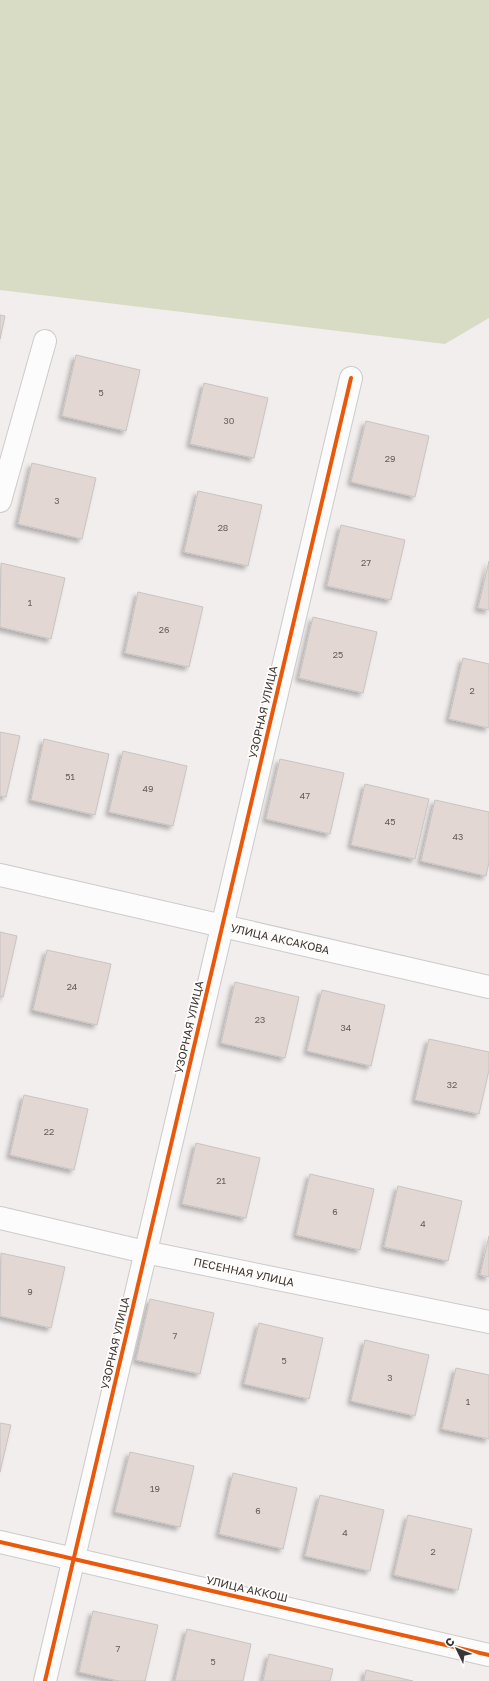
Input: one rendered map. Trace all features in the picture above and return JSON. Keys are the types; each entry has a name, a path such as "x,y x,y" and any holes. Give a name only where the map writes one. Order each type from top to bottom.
{"street":[{"path":"0,501 45,341"},
{"name":"УЗОРНАЯ УЛИЦА","path":"45,1681 351,378"},
{"name":"УЛИЦА АКСАКОВА","path":"0,875 489,987"},
{"name":"ПЕСЕННАЯ УЛИЦА","path":"0,1218 145,1252 489,1322"},
{"name":"УЛИЦА АККОШ","path":"0,1542 489,1655"}],"green space":[{"path":"0,0 489,0 489,318 445,344 0,290"}],"building":[{"path":"0,315 5,316 0,339"},
{"path":"76,355 140,370 126,431 62,416"},
{"path":"204,383 268,398 254,458 190,444"},
{"path":"366,421 429,436 415,497 351,482"},
{"path":"32,463 96,478 82,539 18,524"},
{"path":"198,491 262,505 248,566 184,552"},
{"path":"341,525 405,540 391,600 327,586"},
{"path":"489,561 489,610 478,608"},
{"path":"1,563 65,578 51,639 0,627"},
{"path":"138,592 203,607 189,667 125,653"},
{"path":"313,617 377,632 363,693 299,678"},
{"path":"463,658 489,664 489,728 449,719"},
{"path":"0,732 20,736 6,797 0,796"},
{"path":"44,739 109,754 95,815 31,800"},
{"path":"123,751 187,766 173,826 109,812"},
{"path":"280,759 344,773 330,834 266,819"},
{"path":"365,784 429,799 415,859 351,845"},
{"path":"435,800 489,812 489,862 486,876 421,861"},
{"path":"0,932 17,936 3,997 0,996"},
{"path":"47,950 111,964 97,1025 33,1010"},
{"path":"235,982 299,997 285,1058 221,1043"},
{"path":"322,990 385,1005 371,1066 307,1051"},
{"path":"429,1039 489,1052 489,1070 479,1114 415,1100"},
{"path":"24,1095 88,1109 74,1170 10,1155"},
{"path":"196,1143 260,1158 246,1218 182,1204"},
{"path":"310,1174 374,1189 360,1250 296,1235"},
{"path":"398,1186 462,1201 448,1261 384,1247"},
{"path":"489,1236 489,1277 480,1275"},
{"path":"1,1253 65,1267 51,1328 0,1316"},
{"path":"150,1299 214,1313 200,1374 136,1360"},
{"path":"259,1323 323,1338 309,1399 244,1384"},
{"path":"365,1340 429,1355 415,1416 351,1401"},
{"path":"456,1368 489,1375 489,1439 442,1429"},
{"path":"0,1423 11,1425 0,1472"},
{"path":"130,1452 194,1466 180,1527 115,1512"},
{"path":"233,1473 297,1488 283,1549 219,1534"},
{"path":"320,1495 384,1510 370,1571 305,1556"},
{"path":"408,1515 472,1529 458,1590 394,1575"},
{"path":"93,1611 158,1625 145,1681 119,1681 79,1672"},
{"path":"187,1629 251,1644 243,1681 175,1681"},
{"path":"269,1654 333,1669 330,1681 263,1681"},
{"path":"366,1670 413,1681 364,1681"}],"cycle path":[{"path":"45,1681 351,378"},
{"path":"0,1542 489,1655"}]}
